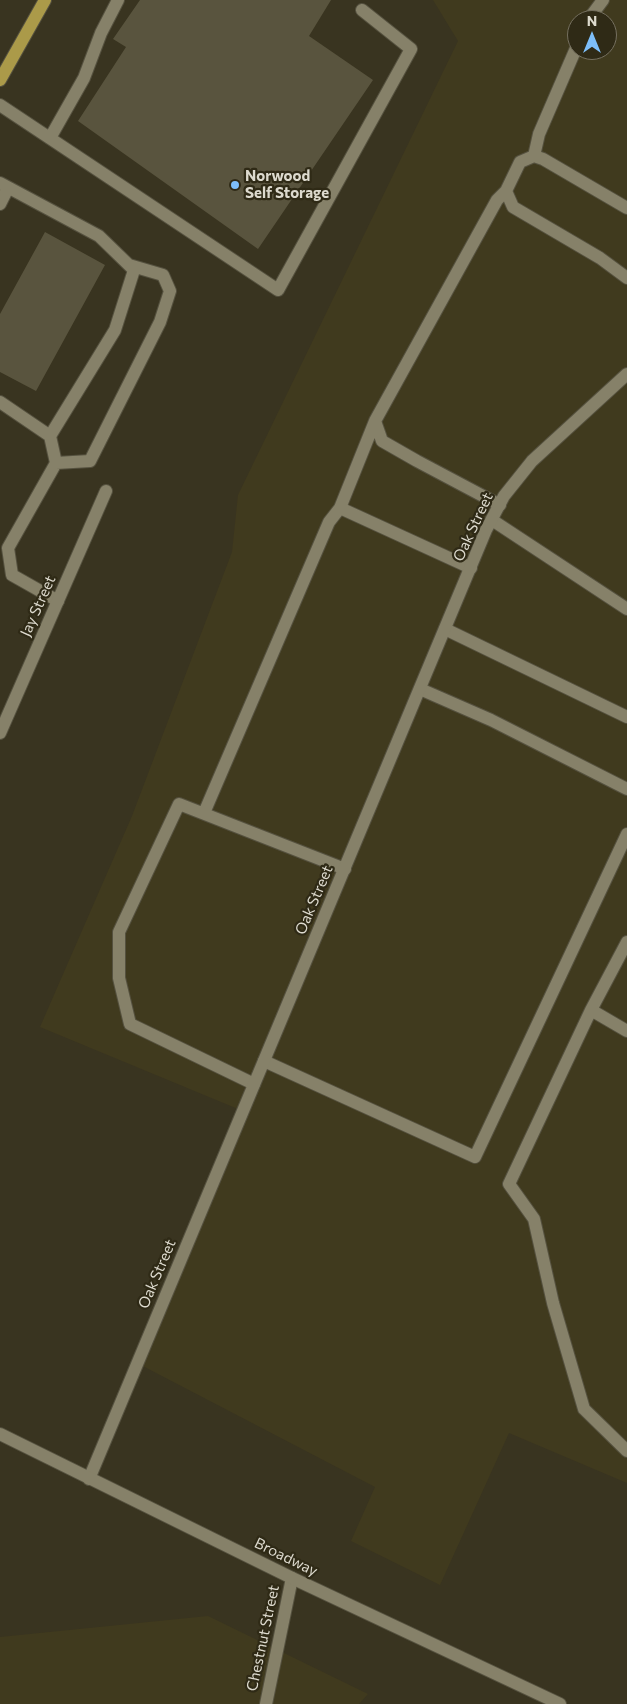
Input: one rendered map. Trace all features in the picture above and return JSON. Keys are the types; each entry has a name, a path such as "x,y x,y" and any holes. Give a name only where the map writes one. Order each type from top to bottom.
{"main road":[{"path":"0,80 45,0"}],"street":[{"path":"50,138 84,78 118,0"},
{"path":"0,105 278,290 411,49 362,10"},
{"path":"534,156 539,134 571,60"},
{"path":"204,813 330,522 340,508 374,421 498,200 506,191 520,162 534,156 543,159 627,208"},
{"path":"0,204 4,185 99,236 134,270 115,330 50,436 56,464 8,548 12,575 58,601"},
{"path":"506,191 513,207 600,258 627,278"},
{"path":"56,464 90,461 160,322 170,291 163,275 129,265"},
{"name":"Oak Street","path":"89,1479 492,520 504,496 532,461 627,374"},
{"path":"0,402 50,436"},
{"path":"374,421 382,441 500,504"},
{"name":"Jay Street","path":"0,733 106,491"},
{"path":"340,508 471,568"},
{"path":"492,520 627,609"},
{"path":"445,629 627,717"},
{"path":"420,689 491,720 627,789"},
{"path":"254,1084 130,1024 119,978 119,932 179,804 344,869"},
{"path":"264,1061 475,1157 627,834"},
{"path":"627,942 591,1010 509,1184 534,1219 553,1303 584,1409 627,1451"},
{"path":"591,1010 627,1031"},
{"name":"Broadway","path":"0,1434 292,1578 560,1704"},
{"name":"Chestnut Street","path":"266,1704 292,1578"}],"shaded area":[{"path":"433,0 627,0 627,1483 509,1433 440,1585 351,1541 375,1487 137,1363 238,1109 40,1027 132,816 232,552 238,495 458,41"},
{"path":"208,1616 368,1694 359,1704 0,1704 0,1637"}],"building":[{"name":"Norwood Self Storage","path":"140,0 331,0 309,36 373,80 258,249 78,121 126,47 113,39"},
{"path":"45,232 105,265 36,391 0,372 0,314"}],"place":[{"name":"Norwood Self Storage","path":"235,185"}]}
